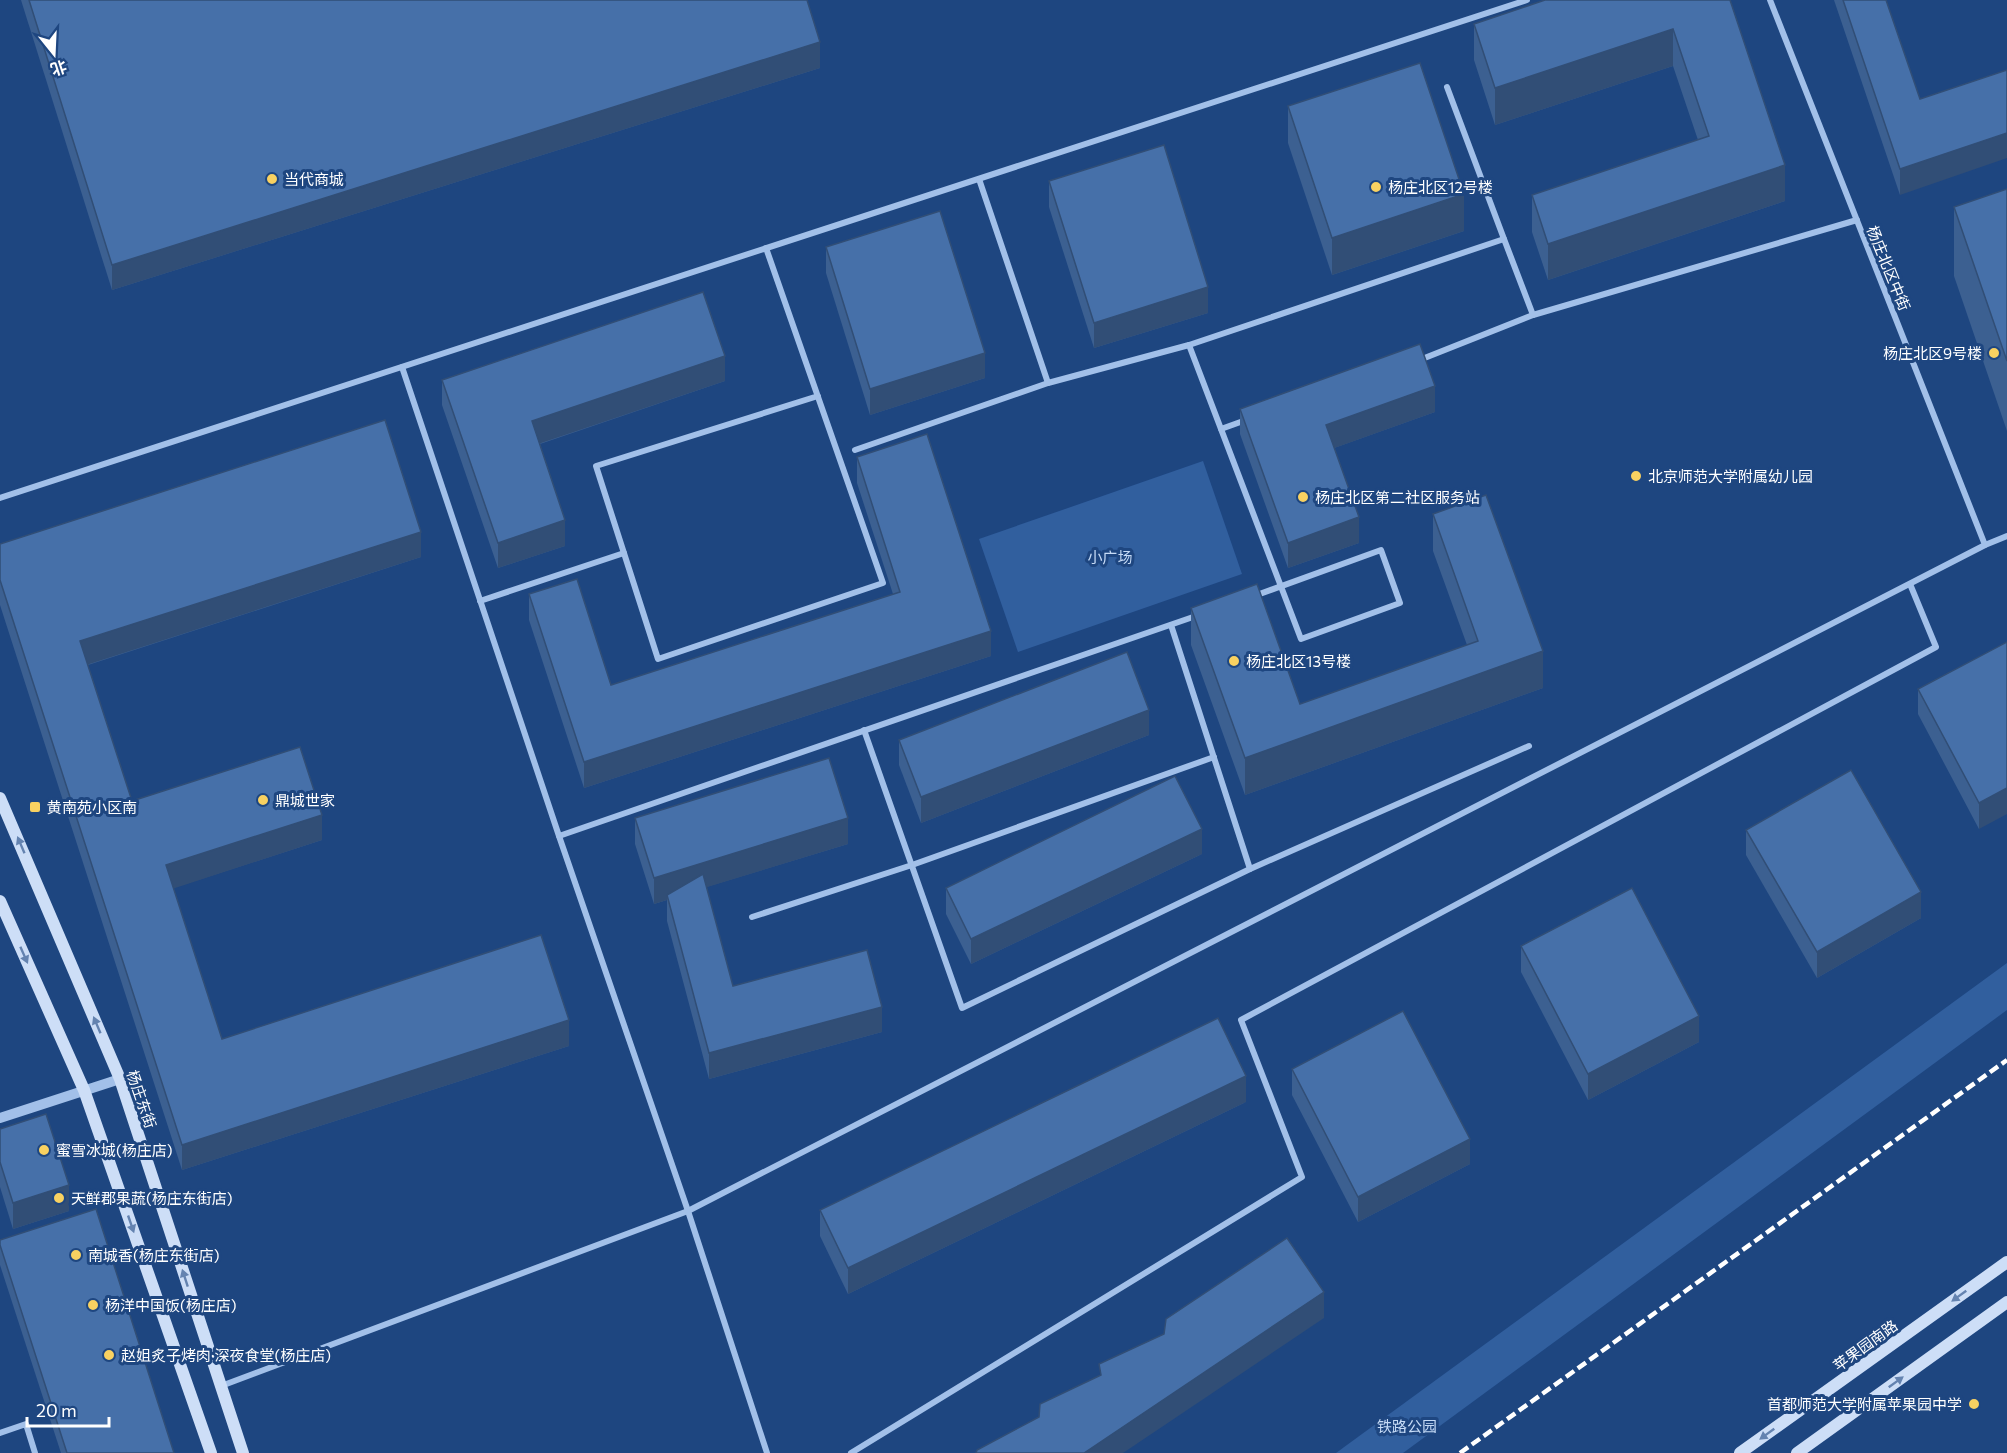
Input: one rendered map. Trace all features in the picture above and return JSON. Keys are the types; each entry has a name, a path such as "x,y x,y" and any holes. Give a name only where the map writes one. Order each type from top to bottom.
{"main road":[{"name":"杨庄东街","path":"0,798 120,1078 243,1453"},
{"path":"0,901 84,1090 211,1453"},
{"name":"苹果园南路","path":"1740,1453 2007,1262"},
{"path":"1797,1453 2007,1302"}],"street":[{"path":"0,498 1527,0"},
{"name":"杨庄北区中街","path":"1770,0 1985,544"},
{"path":"1447,87 1533,315"},
{"path":"979,179 1048,383"},
{"path":"1413,362 1533,315 1857,220"},
{"path":"855,450 1048,383 1190,345 1504,239"},
{"path":"766,248 818,396 883,583 658,659 596,466 818,396"},
{"path":"1190,345 1280,587 1301,639 1400,603 1381,550 1280,587 1248,598"},
{"path":"402,367 559,836 688,1211 767,1453"},
{"path":"1221,429 1255,417"},
{"path":"220,1386 688,1211 1985,544 2007,536"},
{"path":"480,601 624,553"},
{"path":"851,1453 1302,1177 1241,1020 1936,647 1910,584"},
{"path":"559,836 1204,614"},
{"path":"1171,625 1250,869"},
{"path":"864,730 962,1008 1250,869 1529,746"},
{"path":"752,916 912,865 1214,757"},
{"path":"0,1118 120,1078"},
{"path":"0,1433 26,1424 35,1453"}],"green space":[{"name":"小广场","path":"1203,461 1242,574 1018,652 979,539"},
{"name":"铁路公园","path":"2007,963 2007,1010 1403,1453 1336,1453"}],"building":[{"name":"当代商城","path":"29,0 807,0 820,42 112,265"},
{"path":"1545,0 1730,0 1785,165 1548,244 1532,195 1709,136 1673,29 1495,88 1474,24"},
{"path":"1843,0 1886,0 1920,99 2007,70 2007,133 1900,169"},
{"name":"杨庄北区12号楼","path":"1420,63 1464,194 1332,238 1288,106"},
{"path":"1164,145 1208,287 1094,323 1049,181"},
{"path":"2007,189 2007,361 1954,207"},
{"path":"940,211 985,353 870,389 826,247"},
{"path":"703,292 725,356 532,421 565,520 498,543 442,380"},
{"name":"杨庄北区第二社区服务站","path":"1420,344 1435,386 1326,425 1359,517 1288,543 1240,409"},
{"name":"鼎城世家","path":"385,420 421,532 80,641 132,801 300,747 322,815 166,865 222,1039 541,935 569,1020 182,1145 0,580 0,544"},
{"path":"927,434 991,631 584,762 529,594 577,579 611,685 900,592 857,457"},
{"path":"1486,495 1543,651 1245,758 1191,608 1257,584 1300,704 1478,641 1433,514"},
{"path":"2007,642 2007,788 1979,803 1918,689"},
{"path":"1127,652 1149,710 921,797 899,740"},
{"path":"829,758 848,818 654,878 635,818"},
{"path":"1851,770 1921,892 1817,952 1746,830"},
{"path":"1175,776 1202,829 971,939 946,888"},
{"path":"703,874 733,986 867,950 882,1007 709,1053 667,895"},
{"path":"1632,888 1699,1016 1588,1074 1521,946"},
{"path":"1403,1011 1470,1139 1358,1197 1292,1069"},
{"path":"1218,1018 1246,1076 848,1268 820,1210"},
{"path":"46,1114 69,1185 13,1203 0,1162 0,1129"},
{"path":"96,1209 174,1453 67,1453 0,1245 0,1240"},
{"path":"1287,1238 1324,1292 1084,1453 976,1453 977,1450 1039,1417 1040,1404 1101,1375 1099,1364 1164,1334 1166,1319"}],"railway":[{"path":"1460,1453 2007,1060"}],"place":[{"name":"当代商城","path":"272,179"},
{"name":"杨庄北区12号楼","path":"1376,187"},
{"name":"杨庄北区9号楼","path":"1994,353"},
{"name":"北京师范大学附属幼儿园","path":"1636,476"},
{"name":"杨庄北区第二社区服务站","path":"1303,497"},
{"name":"杨庄北区13号楼","path":"1234,661"},
{"name":"鼎城世家","path":"263,800"},
{"name":"黄南苑小区南","path":"35,807"},
{"name":"蜜雪冰城(杨庄店)","path":"44,1150"},
{"name":"天鲜郡果蔬(杨庄东街店)","path":"59,1198"},
{"name":"南城香(杨庄东街店)","path":"76,1255"},
{"name":"杨洋中国饭(杨庄店)","path":"93,1305"},
{"name":"赵姐炙子烤肉·深夜食堂(杨庄店)","path":"109,1355"},
{"name":"首都师范大学附属苹果园中学","path":"1974,1404"}]}
